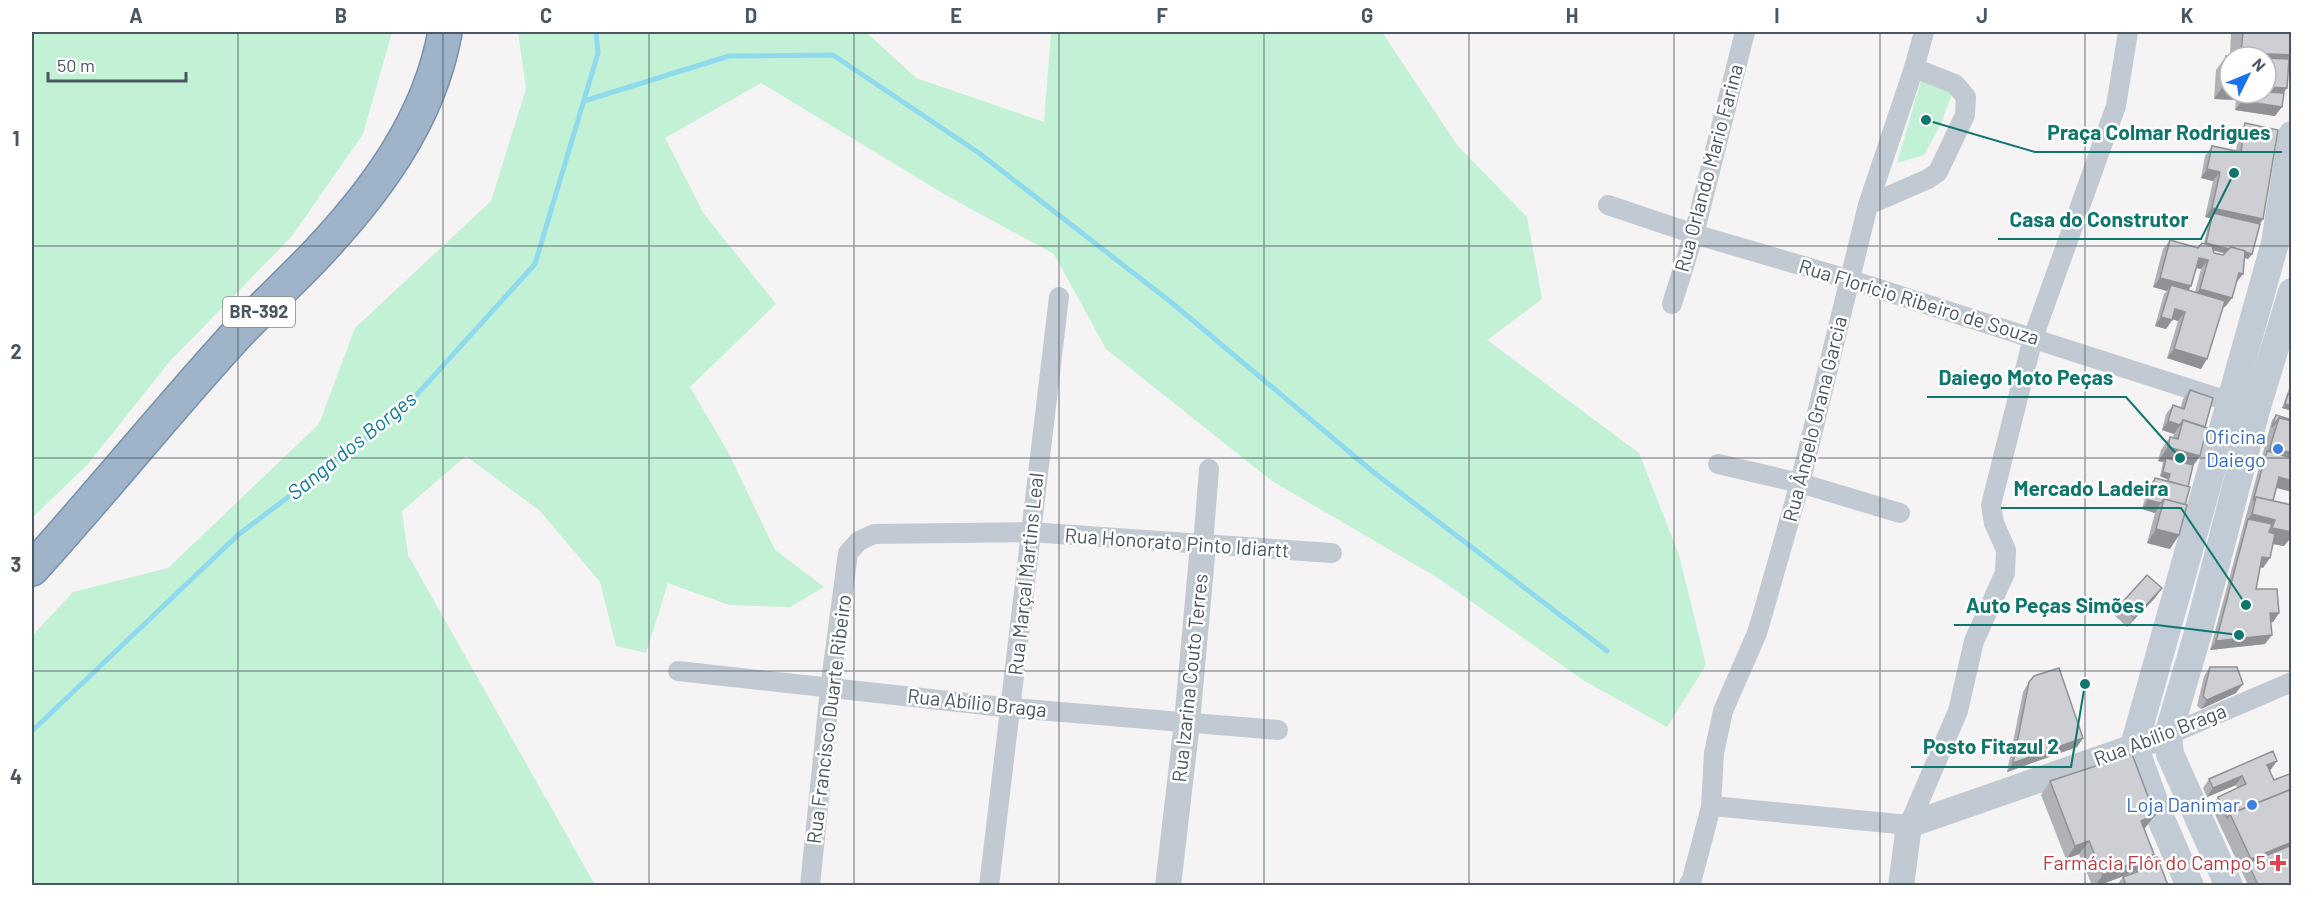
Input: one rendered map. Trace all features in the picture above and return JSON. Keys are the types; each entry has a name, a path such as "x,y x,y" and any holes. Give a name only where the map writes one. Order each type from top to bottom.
{"highway":[{"name":"BR-392","path":"32,569 231,341 312,259 373,188 397,155 414,125 442,51 445,32"}],"main road":[{"path":"2190,885 2158,812 2134,746 2229,401 2283,244 2292,135"},
{"path":"2221,883 2170,754 2168,735 2198,633 2256,410 2292,292"},
{"path":"2166,627 2198,633"}],"street":[{"name":"Rua Orlando Mario Farina","path":"1672,304 1694,234 1746,32"},
{"name":"Rua Ângelo Grana Garcia","path":"1688,885 1692,879 1712,806 1714,753 1723,711 1757,633 1800,483 1868,205 1924,32"},
{"path":"1901,885 1909,825 1958,711 1974,640 2005,573 2006,550 1994,524 1991,505 2033,338 2115,106 2128,32"},
{"path":"1868,205 1928,179 1938,172 1965,115 1966,97 1955,84 1914,68"},
{"name":"Rua Florício Ribeiro de Souza","path":"1608,205 2256,410"},
{"name":"Rua Marçal Martins Leal","path":"989,885 1012,708 1030,532 1059,297"},
{"path":"1719,464 1800,483 1900,513"},
{"name":"Rua Izarina Couto Terres","path":"1168,885 1187,722 1209,470"},
{"name":"Rua Honorato Pinto Idiartt","path":"848,553 859,541 874,534 1030,532 1332,553"},
{"name":"Rua Francisco Duarte Ribeiro","path":"810,885 830,689 848,553"},
{"name":"Rua Abílio Braga","path":"678,670 1012,708 1278,730"},
{"name":"Rua Abílio Braga","path":"1712,806 1909,825 2168,735 2292,682"}],"green space":[{"path":"32,32 392,32 363,134 292,236 170,361 88,464 32,518"},
{"path":"518,32 866,32 916,78 1044,122 1051,32 1382,32 1457,145 1527,217 1542,299 1487,340 1639,453 1679,555 1706,665 1667,727 1583,680 1438,578 1272,481 1106,349 1054,254 949,197 761,83 665,138 704,214 776,304 690,387 728,452 775,550 824,587 790,607 729,605 668,583 646,653 616,646 600,582 540,511 466,456 402,511 408,555 595,885 32,885 32,636 73,592 168,568 319,424 355,328 491,201 526,89"},
{"path":"1922,77 1953,92 1939,128 1924,155 1897,163"}],"building":[{"path":"2243,32 2292,32 2292,55 2278,54 2278,45 2242,45"},
{"path":"2278,59 2289,59 2287,88 2278,88"},
{"path":"2278,93 2284,93 2282,107 2269,105 2278,105"},
{"path":"2245,123 2278,130 2263,219 2212,208 2220,172 2207,169 2212,146 2241,152"},
{"path":"2213,213 2260,224 2252,254 2231,247 2229,249 2206,243"},
{"path":"2170,240 2198,248 2202,243 2212,246 2214,253 2223,255 2231,247 2245,251 2243,274 2239,273 2232,298 2200,289 2208,260 2199,258 2191,286 2160,278"},
{"path":"2171,285 2225,301 2207,359 2174,349 2185,312 2175,309 2172,320 2161,317"},
{"path":"2190,390 2213,398 2205,427 2183,420 2180,425 2168,421 2173,405 2184,409"},
{"path":"2288,394 2292,395 2292,405 2285,404"},
{"path":"2276,415 2292,421 2279,418 2272,427"},
{"path":"2279,418 2292,421 2292,453 2270,447"},
{"path":"2183,420 2207,428 2200,456 2168,447 2170,437 2178,439"},
{"path":"2267,451 2292,458 2292,481 2279,477 2273,501 2256,497 2253,501"},
{"path":"2166,458 2193,465 2188,487 2168,481 2170,474 2163,472"},
{"path":"2155,478 2190,487 2185,505 2164,499 2161,503 2148,500"},
{"path":"2256,497 2292,505 2292,532 2272,528 2275,520 2252,514"},
{"path":"2164,499 2187,505 2179,535 2156,529"},
{"path":"2248,519 2272,524 2269,532 2275,534 2270,558 2262,557 2256,589 2277,589 2279,613 2270,613 2272,635 2216,641"},
{"path":"2147,575 2162,588 2134,618 2120,605"},
{"path":"2210,667 2237,667 2243,684 2207,700 2203,696"},
{"path":"2059,668 2083,738 2013,763 2029,682 2034,676"},
{"path":"2273,751 2277,761 2267,765 2274,780 2292,773 2292,789 2230,814 2227,818 2218,797 2246,784 2242,776 2213,788 2209,779"},
{"path":"2132,754 2155,815 2141,821 2154,854 2103,875 2089,841 2075,846 2050,781"},
{"path":"2292,789 2292,842 2251,859 2230,814"},
{"path":"2292,845 2292,885 2258,885 2248,863"},
{"path":"2157,857 2168,885 2126,885 2123,877 2148,868 2145,861"}],"waterway":[{"name":"Sanga dos Borges","path":"32,731 238,535 402,411 535,264 598,53 596,32"},
{"path":"584,101 729,56 833,55 979,153 1172,303 1372,471 1607,651"}],"place":[{"name":"Praça Colmar Rodrigues","path":"1926,120"},
{"name":"Casa do Construtor","path":"2234,173"},
{"name":"Oficina Daiego","path":"2278,449"},
{"name":"Daiego Moto Peças","path":"2180,458"},
{"name":"Mercado Ladeira","path":"2246,605"},
{"name":"Auto Peças Simões","path":"2239,635"},
{"name":"Posto Fitazul 2","path":"2085,684"},
{"name":"Loja Danimar","path":"2252,805"},
{"name":"Farmácia Flôr do Campo 5","path":"2278,863"}]}
